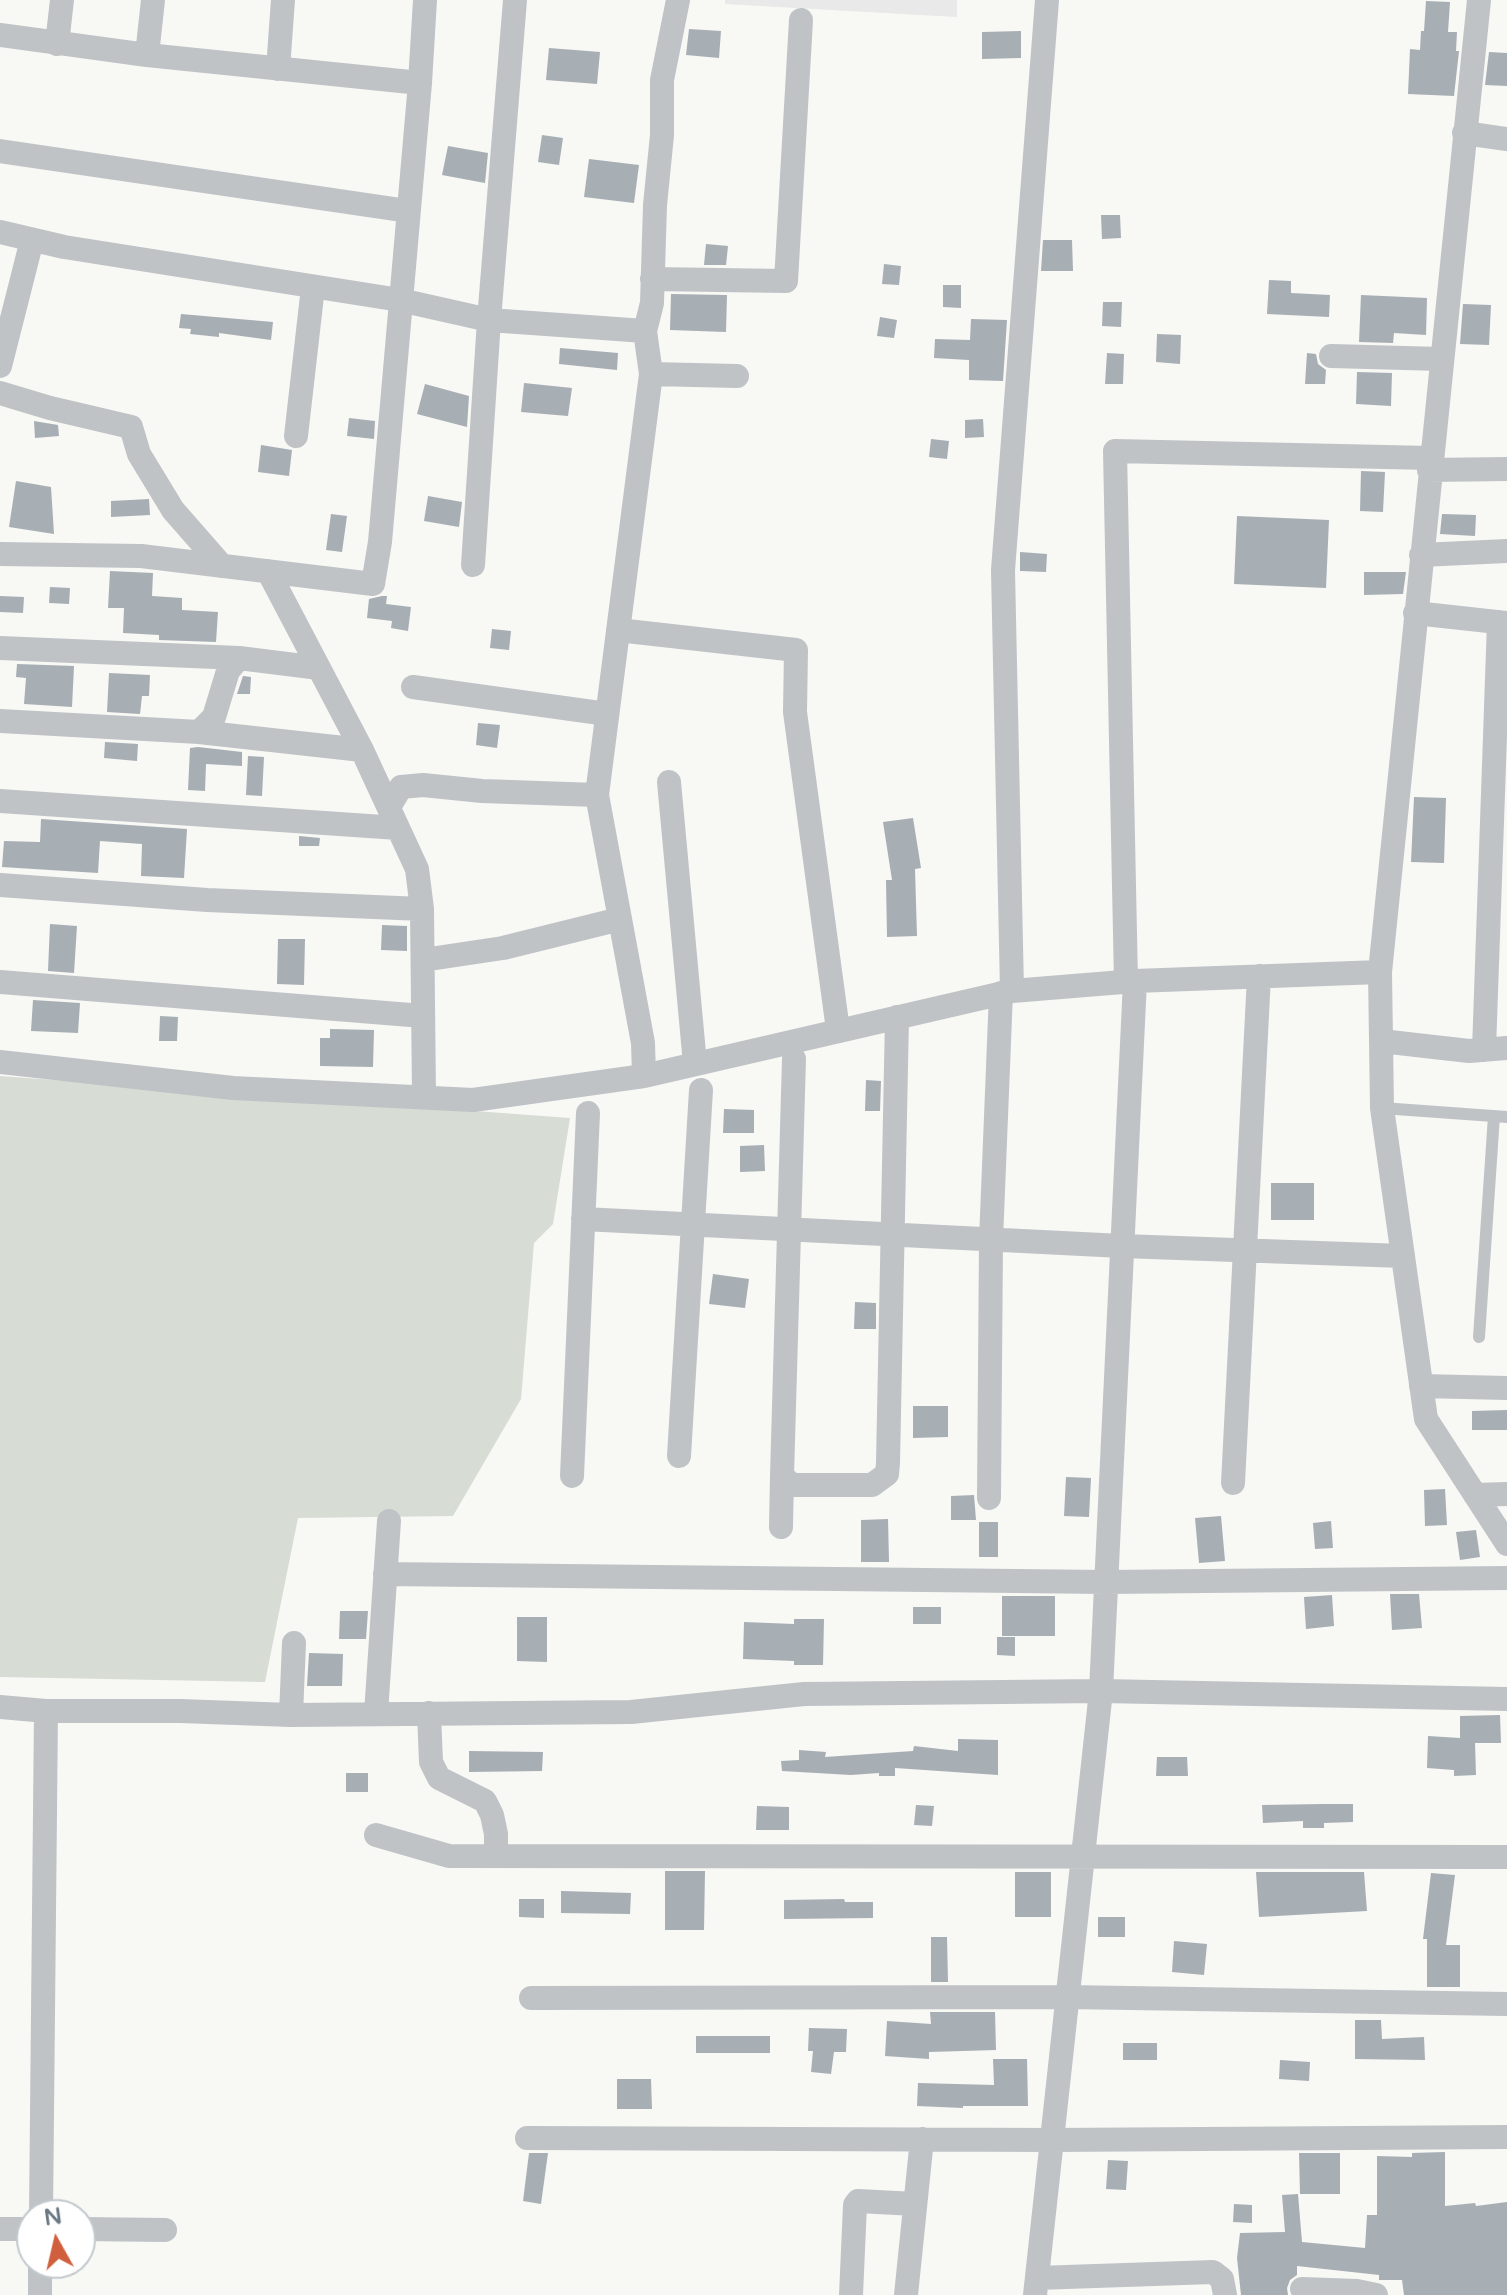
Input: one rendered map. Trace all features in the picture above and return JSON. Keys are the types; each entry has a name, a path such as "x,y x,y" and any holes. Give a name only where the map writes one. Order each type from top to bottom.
{"street":[{"path":"57,44 62,0"},
{"path":"147,55 153,0"},
{"path":"278,69 283,0"},
{"path":"0,554 141,556 373,584 380,542 425,0"},
{"path":"473,565 515,0"},
{"path":"644,1076 643,1043 597,795 651,374 645,331 652,303 662,135 662,80 678,0"},
{"path":"989,1498 991,1240 1006,992 1003,570 1047,0"},
{"path":"1479,0 1380,972 1382,1108 1426,1419 1507,1544"},
{"path":"652,279 786,281 801,20"},
{"path":"0,35 147,55 420,83"},
{"path":"1464,133 1507,139"},
{"path":"0,151 408,211"},
{"path":"0,232 32,240 400,300 489,320 645,331"},
{"path":"0,366 8,308 32,240"},
{"path":"296,436 313,287"},
{"path":"1331,356 1441,359"},
{"path":"651,374 737,376"},
{"path":"0,393 131,427 139,454 173,510 222,566"},
{"path":"1225,2295 1222,2279 1213,2272 1036,2286 1101,1691 1122,1246 1131,981 1115,451 1507,469"},
{"path":"1421,555 1507,551"},
{"path":"268,571 362,750 417,869 422,909 424,1096"},
{"path":"1381,1041 1438,1048 1495,1049 1503,622 1415,613"},
{"path":"618,630 796,650 795,712 838,1030"},
{"path":"0,648 239,658 319,668"},
{"path":"199,732 214,717 228,671 239,658"},
{"path":"413,687 607,714"},
{"path":"0,721 199,732 362,750"},
{"path":"669,782 695,1064"},
{"path":"394,818 401,787 423,785 482,791 597,795"},
{"path":"0,801 394,818"},
{"path":"0,885 207,900 422,909"},
{"path":"423,960 503,948 620,919"},
{"path":"0,1062 233,1088 473,1100 644,1076 1006,992 1131,981 1380,972"},
{"path":"1233,1483 1259,976"},
{"path":"0,982 423,1016"},
{"path":"782,1476 792,1485 872,1485 887,1474 897,1017"},
{"path":"781,1527 794,1059"},
{"path":"679,1456 701,1090"},
{"path":"572,1476 588,1113"},
{"path":"583,1219 1122,1246 1403,1256"},
{"path":"1421,1386 1507,1388"},
{"path":"1475,1495 1507,1494"},
{"path":"376,1713 389,1521"},
{"path":"385,1574 1106,1582 1507,1578"},
{"path":"291,1715 294,1643"},
{"path":"0,1707 46,1711 291,1715 631,1712 804,1694 1101,1691 1507,1699"},
{"path":"41,2199 46,1711"},
{"path":"429,1713 431,1762 439,1778 485,1801 496,1834 496,1856"},
{"path":"376,1835 449,1856 1507,1857"},
{"path":"531,1998 1067,1997 1507,2004"},
{"path":"527,2138 1052,2140 1507,2137"},
{"path":"906,2295 922,2139"},
{"path":"851,2295 855,2205 858,2201 915,2204"},
{"path":"96,2229 165,2230"},
{"path":"1302,2289 1357,2291 1376,2295"}],"lane":[{"path":"1382,1108 1501,1116 1479,1337"}],"shaded area":[{"path":"725,0 957,0 957,17 725,4"},
{"path":"0,1076 570,1118 553,1224 534,1243 521,1399 453,1516 298,1518 265,1682 0,1677"}],"building":[{"path":"1426,1 1450,2 1448,32 1457,32 1456,51 1459,51 1454,96 1408,94 1410,49 1420,50"},
{"path":"689,29 721,31 719,58 686,55"},
{"path":"1021,31 1021,58 982,59 982,32"},
{"path":"549,48 600,52 597,84 546,80"},
{"path":"1489,52 1507,53 1507,86 1485,85"},
{"path":"542,135 563,138 559,165 538,162"},
{"path":"448,146 488,153 485,183 442,175"},
{"path":"589,159 639,165 634,203 584,197"},
{"path":"1101,215 1120,215 1121,238 1102,239"},
{"path":"1043,240 1072,240 1073,271 1041,271"},
{"path":"706,244 728,246 726,265 704,265"},
{"path":"884,264 901,266 899,285 882,284"},
{"path":"1269,280 1291,281 1291,293 1330,295 1329,317 1267,314"},
{"path":"943,285 961,285 961,308 943,307"},
{"path":"671,294 727,295 726,332 670,330"},
{"path":"1361,295 1427,298 1426,335 1394,333 1393,343 1359,342"},
{"path":"1103,302 1122,302 1121,327 1102,326"},
{"path":"1463,304 1491,305 1489,345 1460,344"},
{"path":"181,314 273,322 271,340 219,333 219,337 190,334 191,329 179,328"},
{"path":"880,317 897,320 894,338 877,336"},
{"path":"971,319 1007,320 1003,381 969,380 969,360 934,358 935,339 970,340"},
{"path":"1157,334 1181,335 1180,364 1156,362"},
{"path":"560,348 618,353 617,370 559,364"},
{"path":"1107,353 1124,354 1123,384 1105,384"},
{"path":"1307,353 1316,354 1318,364 1326,370 1325,384 1305,384"},
{"path":"1357,372 1392,373 1391,406 1356,404"},
{"path":"524,383 572,388 568,416 521,412"},
{"path":"425,384 469,396 467,427 417,414"},
{"path":"349,418 375,421 374,439 347,436"},
{"path":"983,419 984,437 965,438 965,420"},
{"path":"34,421 58,425 59,436 35,438"},
{"path":"931,439 949,441 947,459 929,457"},
{"path":"261,445 292,450 289,476 258,472"},
{"path":"1361,471 1385,472 1383,512 1360,511"},
{"path":"16,481 51,487 54,534 9,527"},
{"path":"428,496 462,502 459,527 424,521"},
{"path":"149,499 150,515 111,517 111,501"},
{"path":"331,514 347,516 342,552 326,550"},
{"path":"1442,514 1476,515 1475,536 1440,534"},
{"path":"1237,516 1329,520 1326,588 1234,584"},
{"path":"1020,552 1047,554 1046,572 1020,571"},
{"path":"110,571 153,573 152,596 182,598 182,610 218,612 216,642 159,640 159,635 123,633 124,608 108,608"},
{"path":"1364,572 1406,572 1403,594 1364,595"},
{"path":"50,587 70,588 69,604 49,603"},
{"path":"0,596 24,597 23,613 0,612"},
{"path":"387,596 386,604 411,607 408,631 391,628 392,621 367,618 369,599"},
{"path":"492,629 511,631 509,650 490,648"},
{"path":"17,664 74,666 72,707 24,704 26,678 16,677"},
{"path":"109,673 150,675 149,696 142,696 140,714 107,712"},
{"path":"243,676 251,677 250,694 237,694"},
{"path":"478,723 500,725 497,748 476,745"},
{"path":"105,742 138,744 137,761 104,758"},
{"path":"190,748 242,752 242,766 206,764 205,791 188,790"},
{"path":"248,756 264,757 262,796 246,795"},
{"path":"1414,797 1446,798 1444,863 1411,862"},
{"path":"913,818 921,868 915,869 917,936 887,937 886,880 892,880 883,822"},
{"path":"41,819 187,829 184,878 141,876 142,844 100,841 98,873 2,867 4,841 40,842"},
{"path":"299,836 320,838 319,846 299,846"},
{"path":"50,924 77,926 74,973 48,971"},
{"path":"382,925 407,926 407,951 381,950"},
{"path":"278,939 305,939 304,985 277,984"},
{"path":"33,1000 80,1003 78,1033 31,1031"},
{"path":"160,1016 178,1017 177,1041 159,1041"},
{"path":"330,1029 374,1030 373,1067 320,1066 320,1038 330,1038"},
{"path":"866,1080 881,1081 880,1111 865,1111"},
{"path":"724,1109 754,1110 754,1133 723,1133"},
{"path":"764,1145 765,1171 740,1172 740,1146"},
{"path":"1271,1183 1314,1183 1314,1220 1271,1220"},
{"path":"713,1274 749,1279 745,1308 709,1304"},
{"path":"855,1302 876,1303 876,1329 854,1329"},
{"path":"913,1406 948,1406 948,1437 913,1438"},
{"path":"1507,1410 1507,1430 1472,1430 1472,1411"},
{"path":"1066,1477 1091,1478 1089,1517 1064,1516"},
{"path":"1445,1489 1447,1525 1425,1526 1424,1490"},
{"path":"974,1495 976,1520 951,1520 951,1496"},
{"path":"1221,1516 1225,1561 1199,1563 1195,1518"},
{"path":"888,1519 889,1562 861,1562 861,1520"},
{"path":"1331,1521 1333,1548 1315,1549 1313,1523"},
{"path":"979,1522 998,1522 998,1557 979,1557"},
{"path":"1476,1530 1480,1557 1460,1560 1456,1532"},
{"path":"1390,1594 1419,1594 1422,1628 1392,1630"},
{"path":"1332,1595 1334,1626 1306,1629 1304,1597"},
{"path":"1002,1596 1055,1596 1055,1636 1002,1636"},
{"path":"913,1607 941,1607 941,1624 913,1624"},
{"path":"340,1611 368,1611 366,1639 339,1639"},
{"path":"517,1617 547,1617 547,1662 517,1661"},
{"path":"794,1619 824,1619 823,1665 743,1659 744,1622 794,1624"},
{"path":"997,1637 1015,1637 1015,1656 997,1655"},
{"path":"309,1653 343,1654 342,1686 307,1686"},
{"path":"1500,1715 1501,1743 1475,1743 1476,1775 1454,1776 1454,1770 1427,1768 1428,1736 1460,1738 1460,1716"},
{"path":"958,1739 998,1740 998,1775 895,1768 895,1776 782,1771 781,1761 799,1760 799,1750 826,1752 825,1757 913,1751 914,1746 958,1751"},
{"path":"469,1751 543,1752 542,1771 469,1772"},
{"path":"1157,1757 1187,1757 1188,1776 1156,1776"},
{"path":"346,1773 368,1773 368,1792 346,1792"},
{"path":"1353,1804 1353,1822 1324,1823 1324,1828 1303,1828 1303,1821 1263,1823 1262,1805"},
{"path":"916,1805 934,1806 932,1826 914,1825"},
{"path":"757,1806 789,1807 789,1830 756,1830"},
{"path":"665,1871 705,1871 704,1930 665,1930"},
{"path":"1015,1872 1051,1872 1051,1917 1015,1917"},
{"path":"1256,1872 1364,1872 1367,1911 1259,1917"},
{"path":"1431,1873 1455,1875 1446,1945 1460,1945 1460,1987 1427,1987 1427,1939 1423,1939"},
{"path":"561,1891 631,1893 630,1914 561,1913"},
{"path":"519,1899 544,1899 544,1918 519,1917"},
{"path":"844,1899 845,1902 873,1902 873,1918 784,1919 784,1900"},
{"path":"1098,1917 1125,1917 1125,1937 1098,1937"},
{"path":"931,1937 947,1937 948,1982 931,1982"},
{"path":"1174,1941 1207,1944 1204,1975 1172,1972"},
{"path":"930,2012 995,2012 996,2050 929,2052 929,2059 885,2056 887,2021 931,2024"},
{"path":"1355,2020 1381,2020 1382,2039 1424,2037 1425,2060 1355,2059"},
{"path":"809,2028 847,2029 846,2052 834,2052 831,2074 811,2072 813,2051 808,2051"},
{"path":"696,2036 770,2036 770,2053 696,2053"},
{"path":"1123,2043 1157,2043 1157,2060 1123,2060"},
{"path":"993,2059 1027,2059 1028,2106 917,2106 918,2083 994,2085"},
{"path":"1280,2060 1310,2062 1309,2081 1279,2079"},
{"path":"617,2079 651,2079 652,2109 617,2109"},
{"path":"1445,2152 1445,2206 1507,2202 1507,2295 1404,2295 1402,2280 1379,2280 1379,2275 1297,2266 1297,2275 1290,2280 1287,2288 1288,2295 1241,2295 1237,2258 1240,2233 1285,2232 1282,2195 1298,2194 1302,2242 1365,2248 1367,2215 1377,2215 1377,2156 1412,2157 1412,2153"},
{"path":"529,2153 548,2153 541,2204 523,2201"},
{"path":"1299,2153 1340,2153 1340,2194 1300,2194"},
{"path":"1108,2160 1128,2161 1126,2190 1106,2189"},
{"path":"1234,2204 1252,2205 1252,2223 1233,2222"}]}
